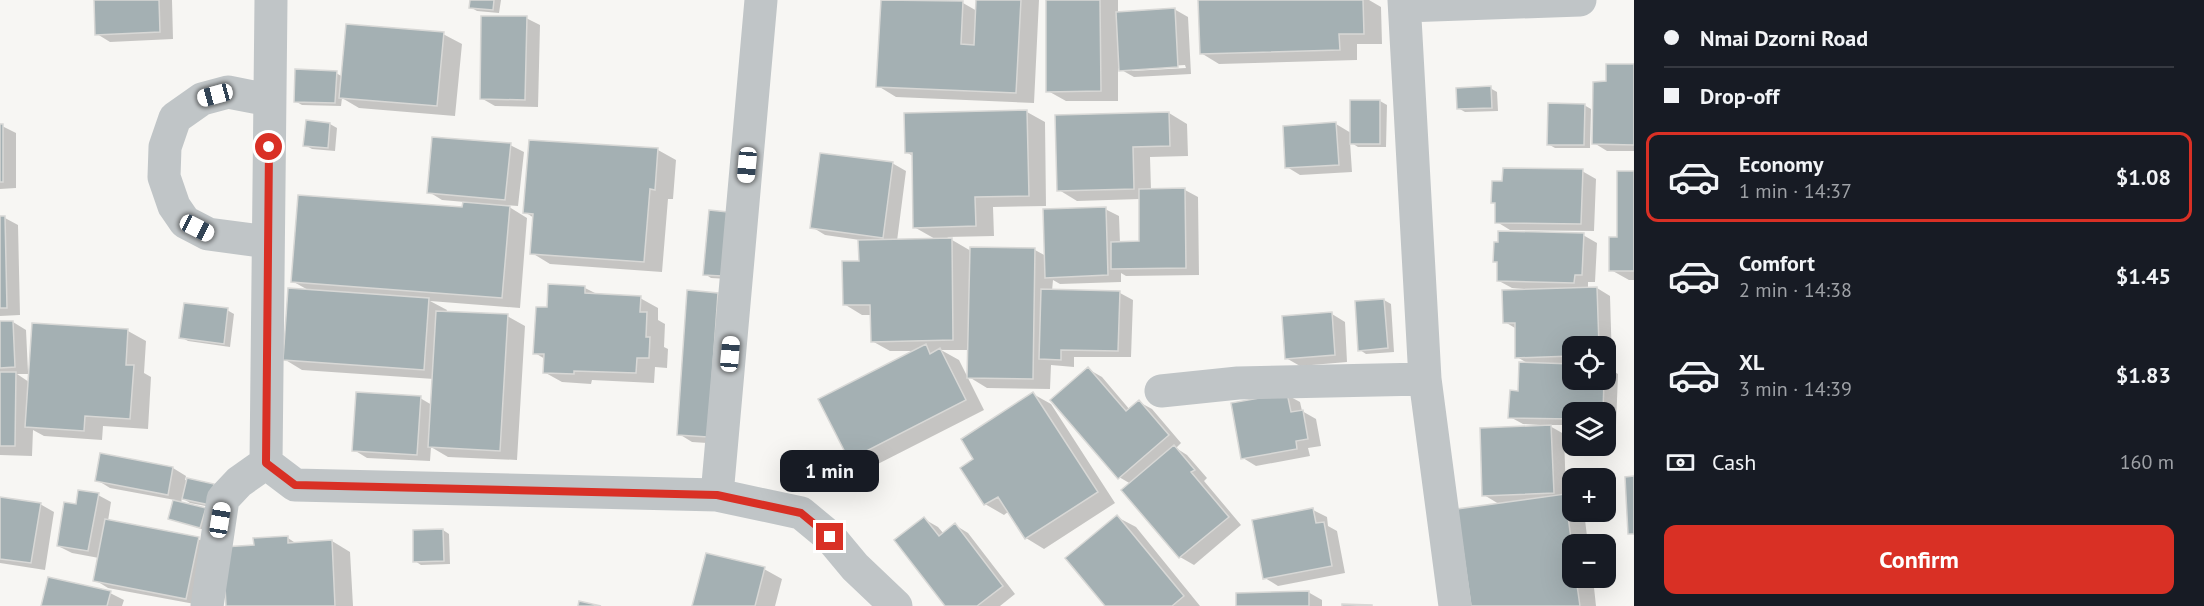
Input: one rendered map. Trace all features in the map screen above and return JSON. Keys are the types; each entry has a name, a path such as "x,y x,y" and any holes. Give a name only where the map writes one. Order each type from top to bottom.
{"street":[{"path":"266,463 272,0"},
{"path":"717,495 761,0"},
{"path":"1455,606 1425,379 1404,3 1580,0"},
{"path":"268,242 208,234 185,222 174,206 164,177 165,147 175,118 202,99 228,92 269,100"},
{"path":"1161,392 1238,383 1425,379"},
{"path":"266,463 295,485 717,495 801,513 830,537 855,567 896,606"},
{"path":"207,606 223,499 239,482 266,463"}],"building":[{"path":"94,0 159,0 160,32 95,35"},
{"path":"470,0 494,0 493,10 469,8"},
{"path":"881,0 963,1 961,44 974,45 976,0 1021,0 1016,93 876,87"},
{"path":"1046,0 1100,0 1101,91 1046,92"},
{"path":"1198,0 1363,0 1364,34 1339,34 1340,50 1200,54"},
{"path":"1175,8 1178,67 1119,71 1116,12"},
{"path":"481,16 527,16 525,100 480,99"},
{"path":"346,24 444,32 437,106 339,98"},
{"path":"1606,64 1634,64 1634,145 1592,144 1593,82 1606,81"},
{"path":"295,69 337,71 335,103 294,102"},
{"path":"1491,86 1492,108 1457,109 1456,88"},
{"path":"1350,100 1380,100 1380,144 1350,144"},
{"path":"1548,103 1585,104 1584,145 1547,145"},
{"path":"1027,110 1029,196 975,197 976,226 913,228 912,153 905,153 904,113"},
{"path":"1169,112 1170,146 1133,147 1134,189 1057,191 1055,115"},
{"path":"306,120 330,123 328,148 303,146"},
{"path":"1336,122 1339,165 1285,168 1283,126"},
{"path":"0,124 3,124 3,182 0,182"},
{"path":"432,137 511,143 505,200 427,193"},
{"path":"529,140 658,148 655,190 650,189 644,262 530,254 533,214 523,213"},
{"path":"820,153 893,162 883,238 810,228"},
{"path":"1503,168 1583,169 1581,224 1495,223 1495,203 1491,203 1492,181 1502,181"},
{"path":"1617,171 1634,171 1634,271 1609,271 1609,237 1617,237"},
{"path":"1185,188 1186,268 1111,269 1111,242 1139,241 1139,189"},
{"path":"298,195 462,207 463,202 510,206 502,298 291,282"},
{"path":"1106,207 1108,275 1045,278 1043,209"},
{"path":"709,210 728,212 722,276 703,275"},
{"path":"0,216 5,216 7,308 0,308"},
{"path":"1498,231 1584,233 1582,275 1575,275 1574,283 1497,281 1497,262 1493,262 1494,242 1498,242"},
{"path":"952,238 953,340 871,342 870,305 843,305 842,261 859,261 858,240"},
{"path":"970,247 1035,248 1033,379 967,378"},
{"path":"548,284 585,286 585,293 641,296 640,312 647,312 646,337 650,337 649,358 637,358 636,373 574,371 574,374 543,373 544,354 533,354 536,307 547,307"},
{"path":"1597,287 1599,336 1562,336 1562,356 1515,358 1515,323 1503,323 1502,290"},
{"path":"288,288 429,298 424,370 283,360"},
{"path":"1041,289 1120,291 1118,351 1061,350 1061,360 1039,359"},
{"path":"687,290 718,293 708,437 677,435"},
{"path":"1384,299 1388,348 1358,351 1355,301"},
{"path":"184,303 228,308 224,344 179,338"},
{"path":"436,311 508,314 500,451 428,447"},
{"path":"1332,312 1335,355 1285,359 1282,316"},
{"path":"0,321 13,321 15,367 0,368"},
{"path":"32,323 128,329 126,365 134,365 130,419 85,416 84,431 25,427"},
{"path":"926,344 930,354 940,348 966,400 849,460 818,399"},
{"path":"1519,362 1562,364 1562,390 1604,390 1603,402 1562,402 1562,419 1508,418 1510,390 1518,391"},
{"path":"1088,367 1126,411 1139,400 1169,435 1118,479 1050,400"},
{"path":"0,372 16,372 15,446 0,446"},
{"path":"356,392 421,396 417,455 352,451"},
{"path":"1033,392 1098,492 1025,539 998,497 984,505 960,468 973,459 961,439"},
{"path":"1287,393 1291,412 1303,410 1308,439 1296,441 1297,449 1241,459 1231,403"},
{"path":"1551,425 1554,493 1482,496 1480,428"},
{"path":"1174,445 1195,470 1191,472 1229,517 1179,558 1121,490"},
{"path":"100,453 173,467 168,495 95,481"},
{"path":"1634,476 1634,534 1628,534 1625,477"},
{"path":"187,478 214,484 210,505 182,499"},
{"path":"78,490 99,493 88,551 57,546 64,502 76,504"},
{"path":"1562,494 1562,522 1569,522 1570,534 1562,534 1562,588 1577,588 1580,606 1471,606 1457,509"},
{"path":"0,497 41,503 31,563 0,559"},
{"path":"173,500 206,508 200,528 168,519"},
{"path":"1313,508 1316,523 1324,522 1332,566 1263,579 1252,520"},
{"path":"1117,515 1184,596 1172,606 1105,606 1065,558"},
{"path":"924,517 939,536 955,523 1003,586 977,606 945,606 894,540"},
{"path":"105,519 199,537 186,599 93,581"},
{"path":"443,529 444,561 413,562 413,530"},
{"path":"288,536 288,543 332,540 335,606 226,606 223,547 254,545 253,538"},
{"path":"706,553 765,567 755,606 692,606"},
{"path":"48,577 111,591 107,606 41,606"},
{"path":"1309,591 1309,606 1236,606 1236,593"},
{"path":"579,601 601,606 578,606"},
{"path":"1342,604 1372,605 1372,606 1342,606"}],"route":[{"path":"269,147 266,463 295,485 717,495 801,513 830,537"}]}
